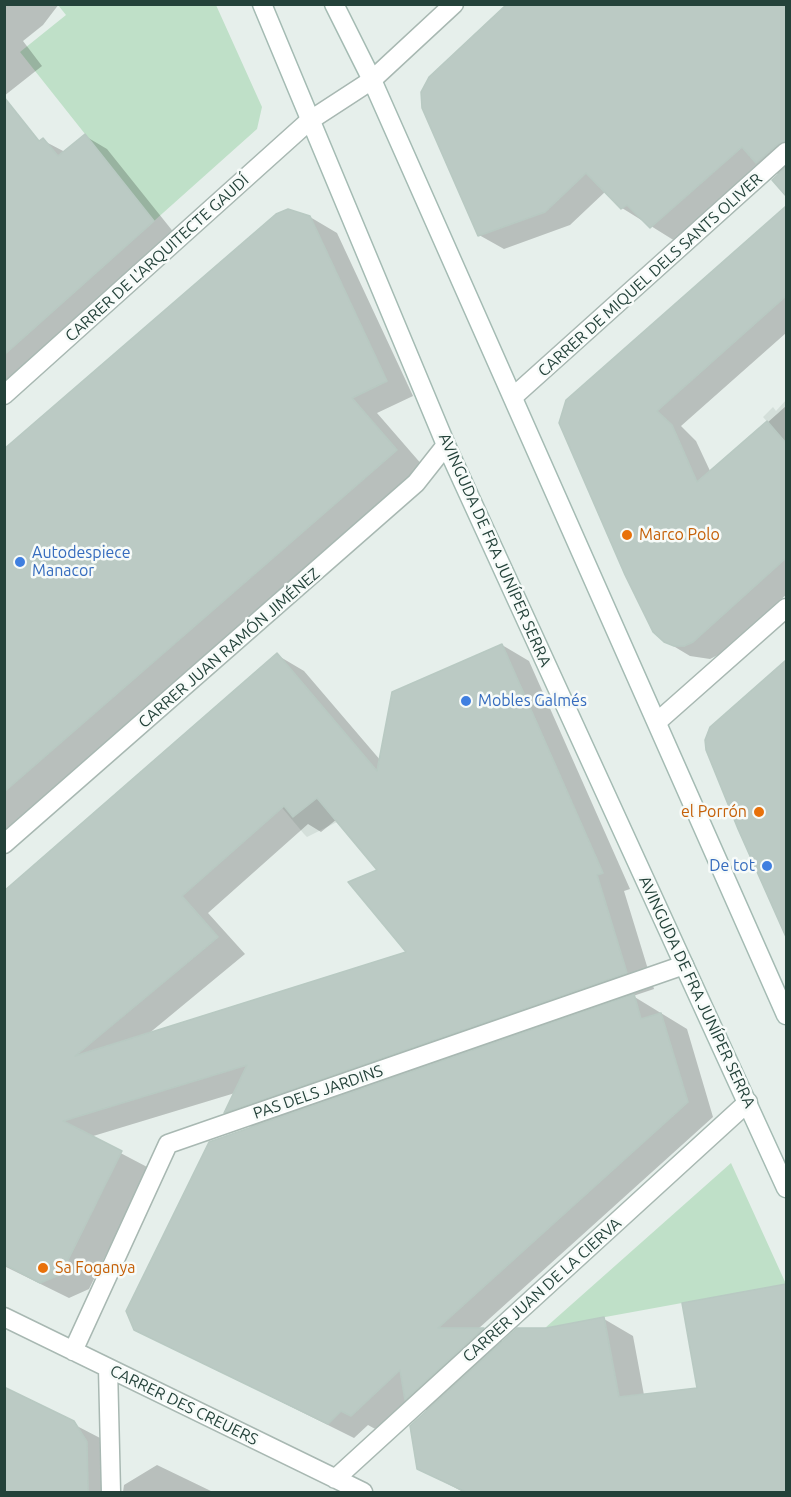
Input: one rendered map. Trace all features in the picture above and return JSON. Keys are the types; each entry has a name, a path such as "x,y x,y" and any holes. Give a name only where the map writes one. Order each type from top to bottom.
{"street":[{"name":"AVINGUDA DE FRA JUNÍPER SERRA","path":"262,4 446,445 786,1188"},
{"path":"334,4 372,80 786,1015"},
{"name":"CARRER DE L'ARQUITECTE GAUDÍ","path":"4,394 309,121 372,80 454,4"},
{"name":"CARRER DE MIQUEL DELS SANTS OLIVER","path":"513,397 786,152"},
{"name":"CARRER JUAN RAMÓN JIMÉNEZ","path":"4,844 416,483 446,445"},
{"path":"657,722 786,608"},
{"name":"PAS DELS JARDINS","path":"73,1351 168,1144 684,965"},
{"name":"CARRER JUAN DE LA CIERVA","path":"335,1479 748,1102"},
{"name":"CARRER DES CREUERS","path":"4,1317 363,1492"},
{"path":"108,1368 111,1492"}],"shaded area":[{"path":"786,400 786,443 763,417 773,407 776,411"},
{"path":"230,695 337,822 307,837 304,834 205,716"}],"green space":[{"path":"58,5 216,5 262,107 257,129 154,221 20,52 66,15"},
{"path":"731,1163 786,1284 545,1328"}],"building":[{"path":"507,4 786,4 786,141 778,144 756,163 742,147 650,228 627,205 621,209 586,173 545,212 478,236 422,108 421,92 429,77"},
{"path":"4,97 39,141 43,138 58,156 85,134 154,221 4,355"},
{"path":"786,167 786,196 772,180"},
{"path":"786,206 786,296 657,411 672,425 697,482 767,421 786,443 786,558 693,642 684,646 674,646 664,642 653,632 625,575 559,423 566,400"},
{"path":"288,209 310,216 387,381 352,398 397,450 4,792 4,449 276,214"},
{"path":"502,644 603,873 597,875 627,973 224,1113 247,1065 63,1121 122,1151 61,1274 40,1283 4,1264 4,891 277,653 377,771 392,692","holes":["317,798 377,870 348,882 406,952 75,1056 218,937 182,896 284,806 293,817"]},
{"path":"786,660 786,937 738,829 706,750 705,740 710,727"},
{"path":"634,994 641,1019 661,1013 688,1102 438,1328 484,1328 405,1400 400,1370 351,1416 341,1411 328,1424 134,1330 126,1311 209,1142"},
{"path":"786,1284 786,1492 466,1492 417,1469 410,1426 517,1328 546,1328 604,1317 619,1397 697,1388 682,1303"},
{"path":"4,1387 74,1421 87,1442 88,1492 4,1492"}],"place":[{"name":"Marco Polo","path":"627,535"},
{"name":"Autodespiece Manacor","path":"20,562"},
{"name":"Mobles Galmés","path":"466,701"},
{"name":"el Porrón","path":"759,812"},
{"name":"De tot","path":"767,866"},
{"name":"Sa Foganya","path":"43,1268"}]}
